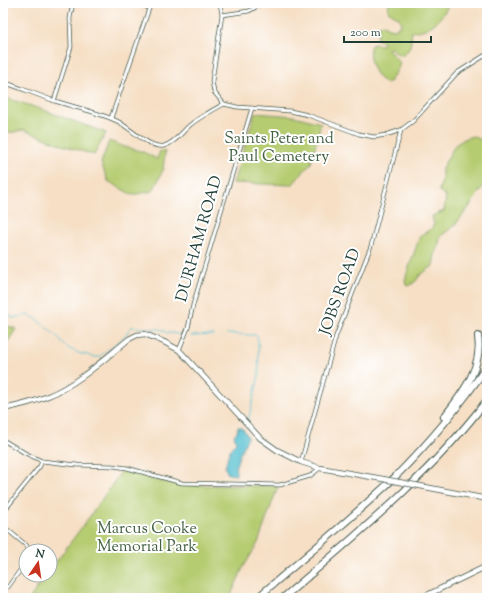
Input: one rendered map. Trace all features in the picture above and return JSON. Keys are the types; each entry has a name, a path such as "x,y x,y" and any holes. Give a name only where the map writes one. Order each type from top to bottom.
{"highway":[{"path":"432,438 436,428 472,377 478,356 478,336"},
{"path":"257,598 382,489 432,438 460,404 487,366"},
{"path":"283,598 377,518 412,485 457,437 487,400"}],"main road":[{"path":"3,409 48,396 65,387 92,368 129,338 137,334 145,334 178,350 260,438 277,450 301,462 320,468 487,499"},
{"path":"421,598 487,566"}],"street":[{"path":"54,101 71,47 70,13 73,3"},
{"path":"135,3 149,8"},
{"path":"110,118 151,3"},
{"path":"220,3 222,15 212,81 214,92 224,104"},
{"path":"222,15 249,11 263,3"},
{"path":"3,82 54,101 110,118 151,144 163,146 174,141 191,124 224,104 290,111 308,115 358,134 374,137 401,130 413,121 457,73 487,54"},
{"name":"DURHAM ROAD","path":"178,350 188,328 193,306 252,108"},
{"name":"JOBS ROAD","path":"301,462 336,336 370,246 401,130"},
{"path":"3,440 42,461 127,468 182,483 280,485 310,476 320,468"},
{"path":"3,512 40,466 42,461"},
{"path":"3,526 23,543"},
{"path":"3,589 8,587 18,573"}],"green space":[{"path":"389,3 450,3 440,18 433,25 423,30 412,32 410,47 403,55 399,55 391,48 388,49 400,63 398,69 388,84 379,78 373,68 370,50 371,45 382,45 383,42 377,39 379,26 382,24 388,28 395,29 401,25 399,18 388,11"},
{"path":"3,97 41,109 106,133 94,155 62,145 24,130 3,134"},
{"name":"Saints Peter and Paul Cemetery","path":"255,113 294,116 321,123 311,163 292,185 233,183"},
{"path":"473,136 481,140 487,148 487,180 470,206 455,225 441,236 433,266 420,275 416,281 409,286 406,285 405,280 420,236 432,228 434,224 432,216 444,211 446,196 439,191 442,181 442,168 455,145 466,138"},
{"path":"109,141 141,151 157,159 160,151 165,152 163,170 153,191 132,195 108,181 101,163"},
{"path":"3,324 16,329 7,343 3,356"},
{"name":"Marcus Cooke Memorial Park","path":"123,469 151,479 183,485 278,486 258,543 228,598 30,598 40,583 58,583 58,559"}],"water":[{"path":"238,427 244,430 248,437 239,455 236,465 236,475 228,474 225,468 230,450 236,442 234,435 237,432"}],"waterway":[{"path":"3,310 13,318 27,315 35,318 58,337 68,348 81,354 93,357 99,357 126,335 132,327 157,329 163,330 167,333 182,335"},
{"path":"227,334 254,335 257,336 258,339 259,375 248,421"},
{"path":"191,336 214,335"}]}
